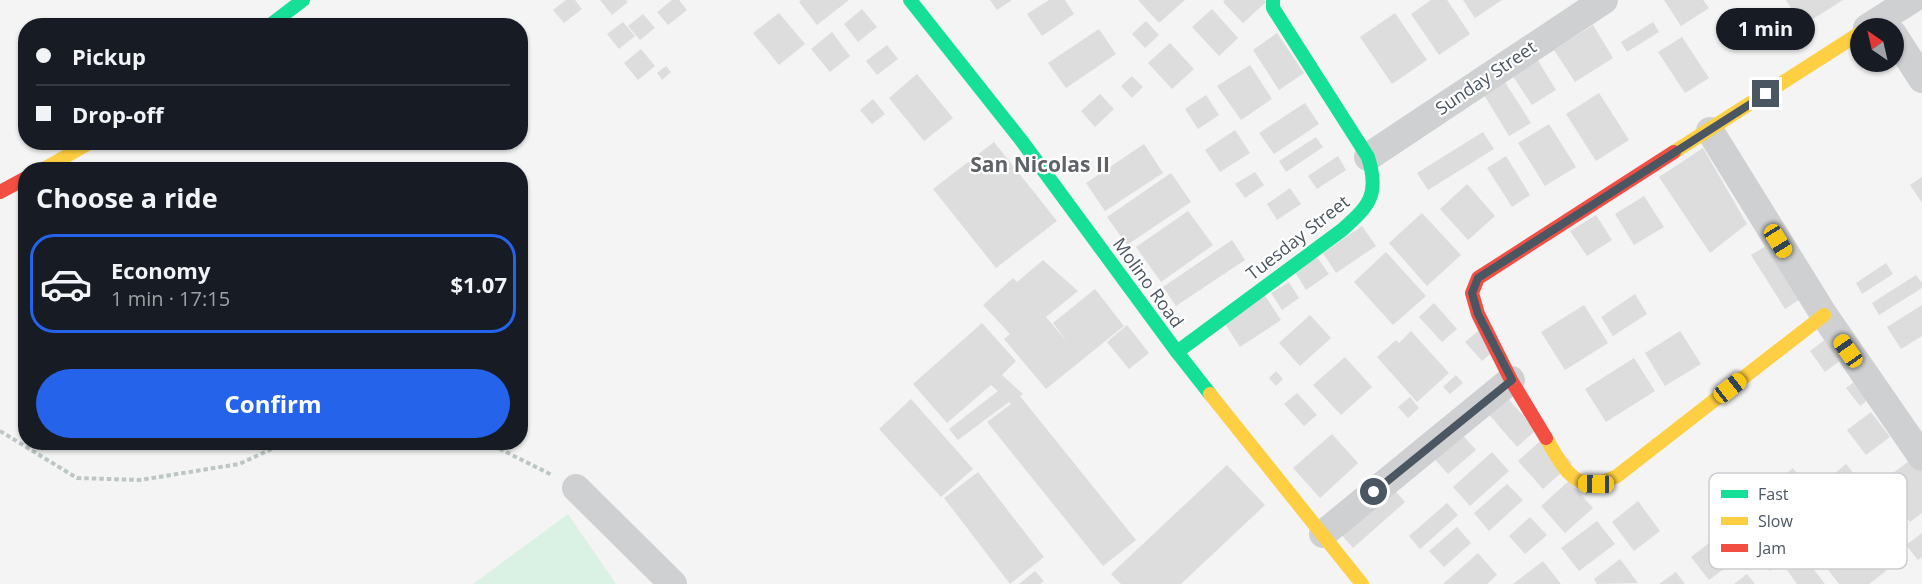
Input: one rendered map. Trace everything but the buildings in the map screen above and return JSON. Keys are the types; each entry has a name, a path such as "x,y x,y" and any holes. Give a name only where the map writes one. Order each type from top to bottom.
{"street":[{"path":"279,18 303,0"},
{"name":"Molino Road","path":"910,0 1021,140 1177,352 1362,584"},
{"name":"Sunday Street","path":"1368,157 1604,0"},
{"path":"1890,18 1911,0"},
{"name":"Tuesday Street","path":"1177,352 1342,230 1362,213 1371,195 1374,177 1368,157 1277,3"},
{"path":"1824,315 1617,476 1596,484 1581,483 1564,468 1512,380 1478,314 1472,293 1478,278 1850,45"},
{"path":"1904,58 1922,79"},
{"path":"1710,131 1824,315 1922,458"},
{"path":"56,162 77,150"},
{"path":"0,192 18,182"},
{"path":"1323,534 1512,380"},
{"path":"576,488 673,584"}],"path":[{"path":"0,431 18,442"},
{"path":"31,450 77,478 140,480 239,464 270,450"},
{"path":"502,450 576,488"}],"green space":[{"path":"568,514 616,584 473,584"}],"traffic: fast":[{"path":"279,18 303,0"},
{"path":"910,0 1021,140 1210,394"},
{"path":"1177,352 1342,230 1359,214 1370,199 1373,181 1368,157 1273,8 1273,0"}],"traffic: slow":[{"path":"1674,152 1850,39"},
{"path":"56,162 77,150"},
{"path":"1546,438 1559,461 1578,480 1595,484 1617,476 1824,315"},
{"path":"1210,394 1362,584"}],"traffic: jam":[{"path":"1546,438 1511,380 1478,314 1472,293 1478,278 1674,152"},
{"path":"0,192 18,182"}],"district":[{"name":"San Nicolas II","path":"1040,165"}],"route":[{"path":"1374,492 1512,380 1478,314 1472,293 1478,278 1766,94"}]}
